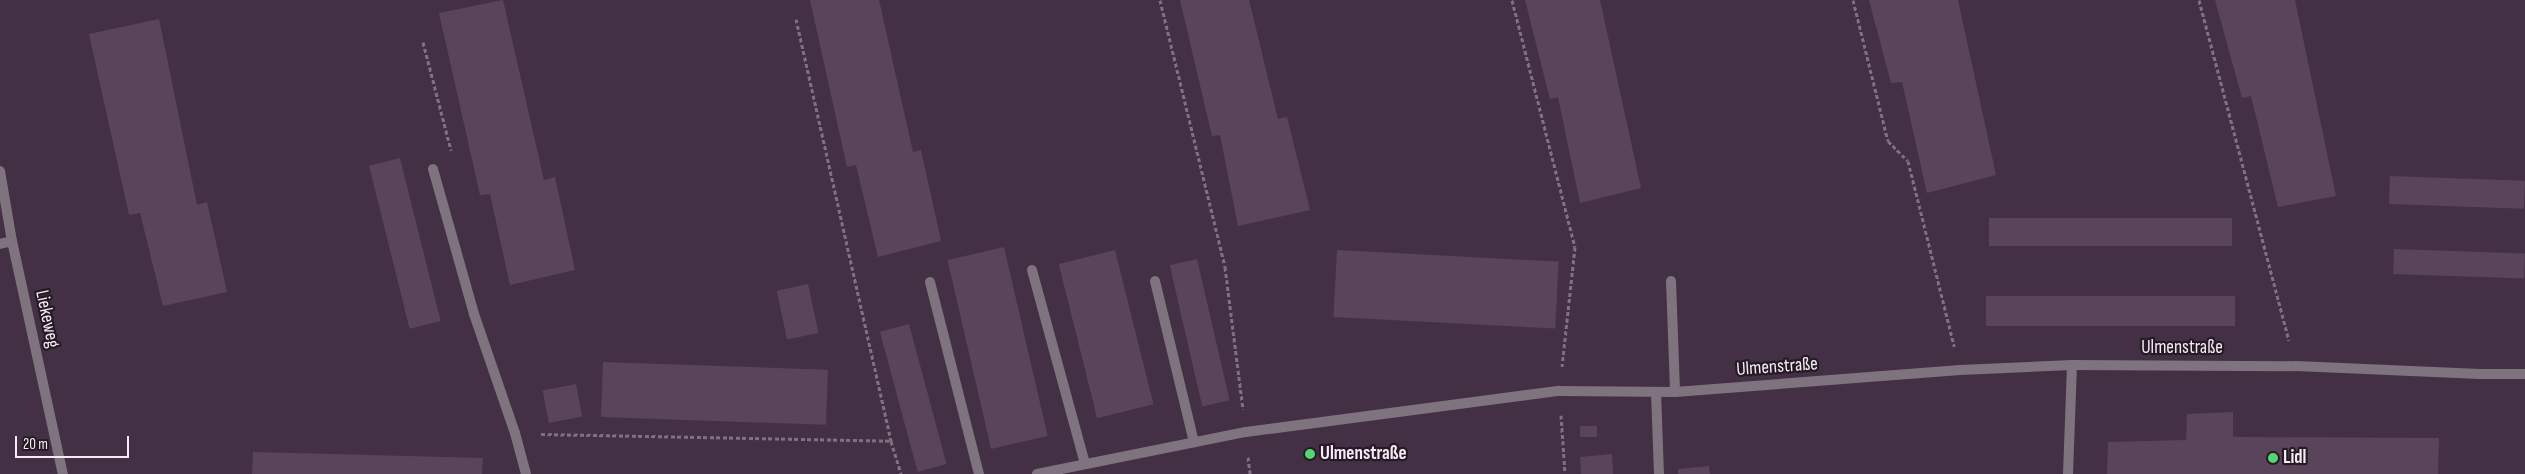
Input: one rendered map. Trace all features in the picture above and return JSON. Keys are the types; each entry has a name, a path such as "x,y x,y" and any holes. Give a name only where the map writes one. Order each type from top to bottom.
{"street":[{"path":"433,169 474,314 515,433 526,474"},
{"name":"Liekeweg","path":"0,171 12,240 63,474"},
{"path":"0,244 12,240"},
{"path":"1032,270 1085,464"},
{"path":"1155,281 1194,442"},
{"path":"1671,281 1675,392"},
{"path":"930,282 978,474"},
{"name":"Ulmenstraße","path":"1037,474 1246,432 1559,391 1675,392 1960,370 2072,365 2296,366 2480,374 2525,374"},
{"path":"2068,474 2072,365"},
{"path":"1656,392 1659,474"}],"path":[{"path":"1160,0 1225,267 1246,432"},
{"path":"1512,0 1574,247 1559,391 1565,474"},
{"path":"1853,0 1888,141 1908,161 1960,370"},
{"path":"2199,0 2296,366"},
{"path":"796,19 891,441 901,474"},
{"path":"515,433 891,441"}],"building":[{"path":"503,0 544,180 555,177 575,270 510,285 490,194 480,195 439,13"},
{"path":"810,0 879,0 913,152 921,150 941,241 878,257 856,165 847,167"},
{"path":"1180,0 1249,0 1278,119 1287,117 1310,210 1238,226 1220,135 1212,136"},
{"path":"1525,0 1600,0 1641,188 1580,203 1558,97 1550,99"},
{"path":"1869,0 1958,0 1996,175 1927,193 1902,82 1891,83"},
{"path":"2215,0 2295,0 2336,196 2278,207 2251,96 2242,98"},
{"path":"159,19 197,205 207,202 227,292 163,306 140,213 129,215 89,34"},
{"path":"400,158 441,321 410,329 369,166"},
{"path":"2390,176 2525,181 2524,209 2389,204"},
{"path":"1989,218 2232,218 2232,246 1989,246"},
{"path":"1004,247 1048,436 991,449 947,260"},
{"path":"2394,249 2525,254 2524,279 2393,274"},
{"path":"1115,250 1153,404 1097,418 1059,264"},
{"path":"1337,250 1559,262 1555,329 1333,317"},
{"path":"1197,259 1230,400 1202,407 1170,265"},
{"path":"808,284 818,333 787,340 777,291"},
{"path":"1986,296 2235,296 2235,326 1986,326"},
{"path":"909,324 947,464 918,472 880,332"},
{"path":"603,362 828,370 826,425 601,417"},
{"path":"576,384 582,416 549,423 543,390"},
{"name":"Lidl","path":"2233,412 2233,437 2439,438 2438,474 2107,474 2108,442 2186,440 2187,414"},
{"path":"1580,426 1597,426 1597,437 1580,437"},
{"path":"253,452 483,458 482,474 252,474"},
{"path":"1612,454 1613,474 1581,474 1580,457"},
{"path":"1709,466 1710,474 1678,474 1678,469"}],"place":[{"name":"Ulmenstraße","path":"1310,454"},
{"name":"Lidl","path":"2273,458"}]}
